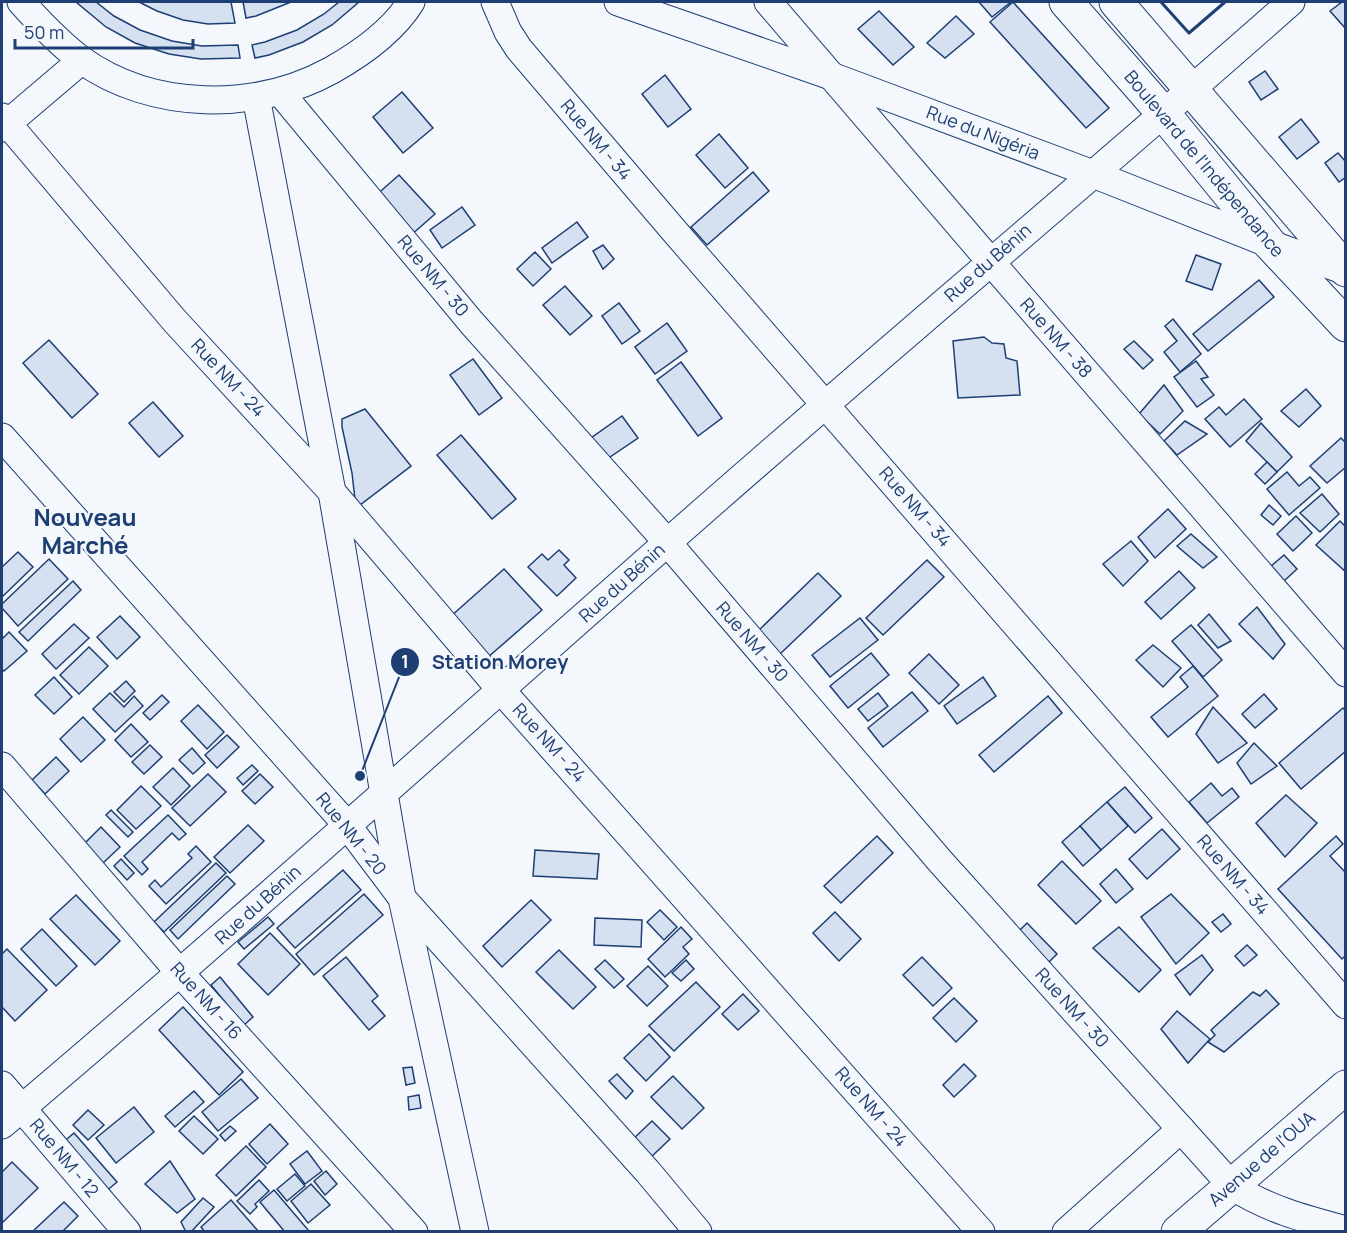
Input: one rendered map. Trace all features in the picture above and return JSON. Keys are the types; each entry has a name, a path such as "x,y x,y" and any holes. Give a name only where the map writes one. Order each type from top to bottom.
{"main road":[{"name":"Boulevard de l'Indépendance","path":"1066,2 1163,113 1270,244 1346,325"},
{"path":"1116,2 1346,270"},
{"name":"Avenue de l'OUA","path":"1178,1232 1346,1087"}],"street":[{"path":"2,14 19,2 48,33 82,60 114,78 148,91 175,97 220,101 268,95 317,79 351,60 382,36 411,2"},
{"name":"Rue NM - 34","path":"495,2 508,32 519,49 1346,1005"},
{"name":"Rue du Nigéria","path":"618,2 834,77 1093,174 1270,244 1346,270"},
{"name":"Rue NM - 38","path":"768,2 1346,673"},
{"name":"Rue du Bénin","path":"12,1116 180,973 825,404 1291,2"},
{"path":"3,123 82,60"},
{"path":"268,95 332,492 402,898 475,1232"},
{"name":"Rue NM - 30","path":"268,95 667,542 940,861 1232,1186 1254,1200 1278,1210 1346,1230"},
{"name":"Rue NM - 24","path":"3,123 174,320 332,492 501,690 981,1232"},
{"name":"Rue NM - 20","path":"2,437 347,825 402,898 648,1172 698,1232"},
{"name":"Rue NM - 16","path":"2,766 180,973 414,1232"},
{"name":"Rue NM - 12","path":"2,1085 12,1116 127,1232"},
{"path":"1066,1232 1181,1129"}],"building":[{"path":"76,2 96,2 114,16 140,30 172,41 202,46 238,45 240,58 201,59 169,54 135,43 106,27"},
{"path":"139,2 231,2 235,23 208,24 183,20"},
{"path":"243,2 291,2 246,18"},
{"path":"339,2 359,2 332,25 303,42 255,58 252,45 297,30"},
{"path":"979,2 1011,2 992,17"},
{"path":"1013,2 1109,108 1086,128 990,22"},
{"path":"1342,2 1346,2 1346,29 1330,11"},
{"path":"879,11 914,47 893,65 858,29"},
{"path":"956,16 974,34 945,58 927,43"},
{"path":"1265,71 1278,89 1261,100 1249,82"},
{"path":"665,75 691,109 668,127 642,94"},
{"path":"402,92 433,128 403,153 373,117"},
{"path":"1301,119 1319,142 1297,159 1279,137"},
{"path":"719,134 748,168 725,188 696,155"},
{"path":"1338,153 1346,162 1346,177 1339,182 1325,163"},
{"path":"753,172 769,191 707,245 691,227"},
{"path":"399,175 435,214 410,236 374,197"},
{"path":"462,207 475,225 442,248 430,230"},
{"path":"577,222 588,237 552,263 542,248"},
{"path":"603,245 614,259 603,269 593,251"},
{"path":"535,252 551,269 533,286 517,269"},
{"path":"1196,255 1221,264 1212,290 1186,281"},
{"path":"1259,280 1274,297 1208,351 1193,334"},
{"path":"565,286 592,316 570,335 543,305"},
{"path":"619,303 640,331 622,344 602,316"},
{"path":"1173,319 1201,354 1180,372 1164,352 1177,341 1165,326"},
{"path":"667,323 687,351 655,374 635,347"},
{"path":"984,337 992,343 1004,344 1006,358 1017,361 1020,395 958,398 953,341"},
{"path":"49,340 98,394 72,418 23,363"},
{"path":"1134,341 1153,360 1143,369 1124,349"},
{"path":"473,359 502,398 479,415 450,375"},
{"path":"1196,361 1208,377 1201,379 1214,395 1197,407 1174,377"},
{"path":"681,362 722,418 698,436 657,380"},
{"path":"1164,385 1183,411 1160,434 1139,414"},
{"path":"1306,389 1321,406 1299,427 1281,411"},
{"path":"1244,399 1262,419 1230,447 1205,419 1219,407 1226,415"},
{"path":"153,402 183,436 159,457 129,423"},
{"path":"365,409 411,466 356,508 342,419"},
{"path":"622,416 638,438 607,459 591,438"},
{"path":"1185,421 1207,434 1177,455 1164,441"},
{"path":"1261,423 1292,457 1277,472 1246,441"},
{"path":"461,435 516,499 492,519 437,455"},
{"path":"1341,438 1346,443 1346,467 1327,483 1310,466"},
{"path":"1267,462 1277,472 1265,484 1255,474"},
{"path":"1287,472 1299,486 1310,477 1320,488 1289,515 1267,489"},
{"path":"1322,494 1339,514 1320,532 1300,513"},
{"path":"1269,505 1281,516 1273,525 1261,515"},
{"path":"1168,509 1186,529 1155,558 1138,537"},
{"path":"1296,516 1312,533 1293,551 1277,534"},
{"path":"1340,521 1346,527 1346,572 1316,545"},
{"path":"1191,534 1217,557 1203,568 1177,546"},
{"path":"1131,541 1148,561 1123,586 1103,564"},
{"path":"559,550 569,560 564,565 576,578 557,596 528,567 542,554 548,560"},
{"path":"18,552 33,567 2,597 2,567"},
{"path":"1284,555 1297,569 1284,581 1270,567"},
{"path":"49,559 68,579 18,626 2,608 2,604"},
{"path":"927,560 944,577 883,635 866,618"},
{"path":"504,569 542,610 487,658 450,617"},
{"path":"1179,571 1195,588 1161,619 1145,602"},
{"path":"818,573 841,596 780,654 758,631"},
{"path":"73,581 81,590 28,641 19,632"},
{"path":"1257,607 1285,644 1273,659 1239,624"},
{"path":"1209,614 1231,641 1218,648 1198,625"},
{"path":"120,616 140,637 117,659 97,637"},
{"path":"860,618 878,640 830,677 812,655"},
{"path":"74,624 89,638 56,669 42,654"},
{"path":"1191,625 1222,660 1203,677 1172,641"},
{"path":"9,632 27,651 4,671 2,669 2,639"},
{"path":"1153,645 1181,668 1163,687 1136,660"},
{"path":"89,647 108,666 79,694 60,675"},
{"path":"871,653 889,675 848,708 830,686"},
{"path":"929,654 959,685 939,704 909,673"},
{"path":"1193,666 1218,696 1168,737 1151,717 1188,687 1180,677"},
{"path":"54,677 72,697 54,714 35,695"},
{"path":"983,677 996,696 957,724 944,706"},
{"path":"126,681 135,691 124,702 114,692"},
{"path":"912,692 928,711 883,747 868,728"},
{"path":"110,693 124,707 134,696 143,706 115,732 93,709"},
{"path":"878,693 888,706 868,721 858,709"},
{"path":"1264,694 1277,709 1255,728 1242,714"},
{"path":"162,695 169,702 150,720 143,713"},
{"path":"1048,696 1062,713 994,772 979,755"},
{"path":"198,705 224,732 207,749 181,721"},
{"path":"1213,707 1247,743 1218,763 1196,734"},
{"path":"1343,708 1346,711 1346,751 1301,789 1279,763"},
{"path":"83,717 105,740 81,762 60,739"},
{"path":"131,724 148,742 131,757 115,740"},
{"path":"227,735 239,747 217,768 205,755"},
{"path":"1254,743 1277,766 1251,784 1237,763"},
{"path":"150,745 162,757 144,774 132,762"},
{"path":"192,748 205,763 193,774 179,760"},
{"path":"56,757 69,771 45,794 32,780"},
{"path":"252,765 258,771 243,785 237,778"},
{"path":"173,768 190,786 171,805 153,787"},
{"path":"208,774 226,792 190,826 172,808"},
{"path":"260,774 273,787 255,804 242,791"},
{"path":"1211,783 1222,796 1232,788 1239,797 1207,823 1189,802"},
{"path":"141,786 161,806 136,829 117,810"},
{"path":"1125,787 1152,818 1135,833 1107,802"},
{"path":"1286,795 1317,823 1285,857 1256,823"},
{"path":"1107,802 1128,826 1101,850 1080,826"},
{"path":"111,810 133,832 128,837 106,815"},
{"path":"168,815 186,834 179,840 172,833 142,862 148,869 142,875 124,856"},
{"path":"248,825 264,841 230,873 214,857"},
{"path":"1080,826 1101,850 1083,866 1062,842"},
{"path":"101,827 120,847 103,863 84,844"},
{"path":"1162,829 1180,849 1147,879 1129,859"},
{"path":"877,836 893,853 841,903 824,886"},
{"path":"1336,836 1343,844 1330,856 1346,873 1346,955 1342,959 1278,889"},
{"path":"196,846 211,862 166,904 149,886 155,880 161,887 192,858 188,854"},
{"path":"535,850 599,854 597,879 533,876"},
{"path":"121,859 134,873 127,880 114,866"},
{"path":"1062,861 1101,901 1076,924 1038,885"},
{"path":"216,863 226,873 164,932 154,922"},
{"path":"1116,869 1133,889 1116,903 1100,884"},
{"path":"343,870 361,890 295,948 277,928"},
{"path":"227,876 235,884 178,939 170,930"},
{"path":"364,894 383,915 314,975 296,954"},
{"path":"1171,894 1209,933 1176,964 1141,917"},
{"path":"76,895 120,941 95,965 50,919"},
{"path":"531,900 551,920 502,967 483,946"},
{"path":"660,910 677,927 664,940 647,922"},
{"path":"835,912 861,939 839,961 813,933"},
{"path":"1223,914 1231,924 1221,932 1212,922"},
{"path":"268,917 274,924 244,949 238,942"},
{"path":"595,918 642,920 641,947 594,945"},
{"path":"1027,923 1057,954 1048,963 1018,932"},
{"path":"681,927 692,939 683,947 689,954 665,977 648,959"},
{"path":"1119,927 1161,970 1139,992 1093,948"},
{"path":"42,929 77,966 56,986 21,949"},
{"path":"270,933 300,964 268,995 238,964"},
{"path":"1247,945 1257,955 1244,966 1235,956"},
{"path":"7,949 47,990 15,1021 2,1007 2,954"},
{"path":"559,950 596,987 573,1009 536,972"},
{"path":"1202,955 1213,970 1190,995 1175,975"},
{"path":"346,957 378,996 372,1001 385,1016 369,1030 323,976"},
{"path":"922,957 952,988 933,1006 903,975"},
{"path":"605,960 624,979 614,988 595,969"},
{"path":"686,960 694,969 681,981 672,973"},
{"path":"648,966 668,986 647,1006 627,986"},
{"path":"220,977 253,1017 244,1025 211,985"},
{"path":"696,982 720,1007 674,1051 649,1026"},
{"path":"1266,990 1279,1004 1224,1052 1208,1042 1215,1035 1211,1030 1253,992 1260,996"},
{"path":"743,994 759,1011 738,1030 722,1014"},
{"path":"954,998 977,1021 956,1042 933,1018"},
{"path":"183,1007 243,1072 219,1095 159,1030"},
{"path":"1177,1011 1210,1039 1188,1063 1161,1029"},
{"path":"649,1034 670,1057 646,1081 624,1058"},
{"path":"964,1064 976,1076 954,1097 943,1085"},
{"path":"412,1067 415,1083 406,1085 403,1068"},
{"path":"617,1074 633,1091 626,1099 609,1081"},
{"path":"673,1076 704,1108 682,1129 651,1097"},
{"path":"241,1079 258,1098 218,1131 202,1112"},
{"path":"194,1091 204,1102 175,1127 165,1116"},
{"path":"419,1095 421,1108 409,1110 408,1097"},
{"path":"134,1107 154,1132 116,1163 96,1138"},
{"path":"88,1110 104,1125 88,1140 73,1125"},
{"path":"194,1116 218,1139 203,1154 179,1131"},
{"path":"652,1121 670,1139 648,1160 630,1142"},
{"path":"270,1124 288,1144 267,1164 249,1144"},
{"path":"230,1126 236,1131 225,1141 220,1135"},
{"path":"74,1133 117,1182 104,1193 61,1144"},
{"path":"246,1146 266,1167 236,1196 216,1175"},
{"path":"307,1151 322,1171 305,1184 290,1164"},
{"path":"170,1161 195,1199 177,1213 145,1184"},
{"path":"12,1162 38,1188 2,1223 2,1172"},
{"path":"326,1171 337,1184 325,1195 314,1181"},
{"path":"295,1174 305,1186 287,1201 277,1189"},
{"path":"259,1180 269,1191 255,1204 257,1207 250,1214 237,1201"},
{"path":"311,1184 330,1205 308,1223 291,1201"},
{"path":"274,1190 309,1231 285,1232 260,1202"},
{"path":"203,1198 214,1207 191,1232 186,1232 181,1222"},
{"path":"231,1200 259,1232 205,1232 201,1227"},
{"path":"64,1202 78,1216 62,1232 32,1232"}],"wall":[{"path":"1161,2 1189,33 1225,2"}],"place":[{"name":"Station Morey","path":"360,776"}],"district":[{"name":"Nouveau Marché","path":"85,532"}]}
